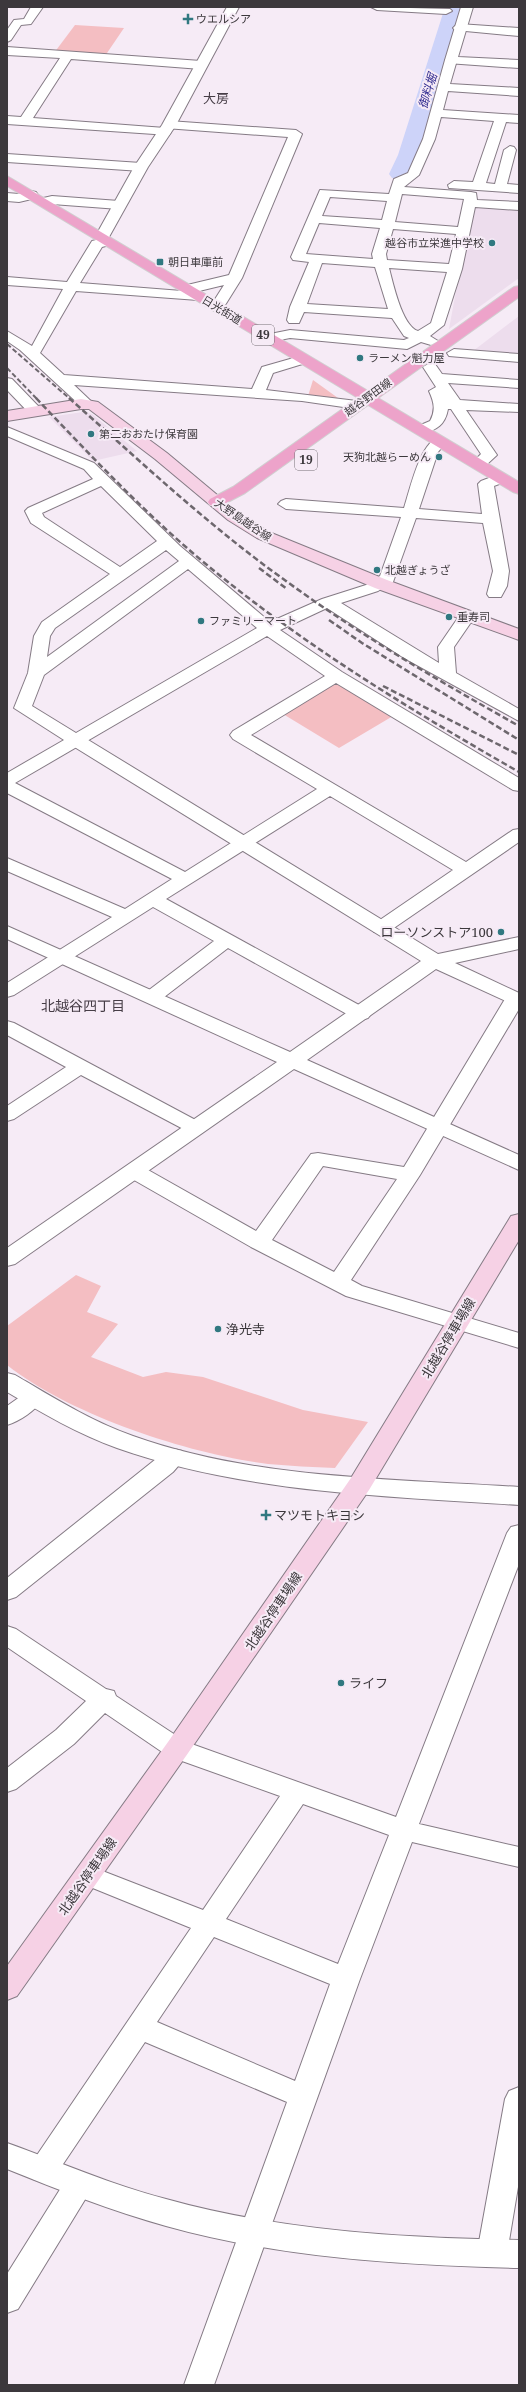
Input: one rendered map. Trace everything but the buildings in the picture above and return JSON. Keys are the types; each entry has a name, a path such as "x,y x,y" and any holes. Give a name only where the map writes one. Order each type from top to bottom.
{"main road":[{"name":"日光街道","path":"7,180 270,338 362,401 381,406 519,489"},
{"name":"越谷野田線","path":"222,507 251,499 381,406 436,375 449,348 519,290"},
{"name":"越谷野田線","path":"222,507 239,490 362,401 519,306"},
{"path":"7,416 87,404"},
{"name":"大野島越谷線","path":"87,404 100,408 222,507 277,542 381,584 519,635"},
{"name":"北越谷停車場線","path":"7,1988 177,1749 360,1484 519,1221"}],"street":[{"path":"7,38 18,22 27,22 37,7"},
{"path":"32,354 39,346 71,286 98,244 105,239 119,205 167,128 233,7"},
{"path":"377,7 445,12"},
{"path":"467,7 459,28 428,139 413,175 397,190 379,254 397,314 409,333 418,338 449,348 519,358"},
{"path":"459,28 519,32"},
{"path":"7,51 201,65"},
{"path":"25,121 68,55"},
{"path":"451,60 519,64"},
{"path":"443,87 519,92"},
{"path":"436,113 519,119"},
{"path":"478,187 501,118"},
{"path":"7,120 296,134 235,278 217,307"},
{"path":"491,148 515,150 500,188"},
{"path":"7,158 141,168"},
{"path":"455,269 298,257 325,193 478,187 519,189"},
{"path":"270,338 290,334 407,345 437,325 455,269 470,196 397,190"},
{"path":"7,197 19,198 31,195"},
{"path":"44,202 52,200 119,205"},
{"path":"469,203 519,206"},
{"path":"314,219 463,231"},
{"path":"290,334 298,308 317,259"},
{"path":"7,294 10,281 71,286 193,292 235,278"},
{"path":"298,308 397,314"},
{"path":"7,334 32,354 87,404"},
{"path":"257,394 267,370 304,360"},
{"path":"479,464 489,455 448,404 436,375 519,384"},
{"path":"58,379 362,401"},
{"path":"7,382 36,412"},
{"path":"448,404 519,408"},
{"path":"421,430 434,426 438,423 448,404"},
{"path":"7,432 89,466 166,542 268,629 336,676 519,786"},
{"path":"7,780 74,739 268,629 328,602 381,584 387,579 431,450 440,441"},
{"path":"495,594 500,583 502,569 491,519 486,484 502,478"},
{"path":"103,480 33,511 37,520 120,574"},
{"path":"286,504 491,519"},
{"path":"166,542 48,625 42,636 36,673 23,708 435,961 517,1000 438,1126 410,1175 338,1284"},
{"path":"36,673 188,562"},
{"path":"328,602 448,676 519,716"},
{"path":"448,676 446,647 468,615"},
{"path":"336,676 239,735 466,870"},
{"path":"7,786 185,879"},
{"path":"7,991 329,789"},
{"path":"381,928 519,834"},
{"path":"7,864 126,916"},
{"path":"152,899 361,1014"},
{"path":"7,932 519,1163"},
{"path":"152,997 227,940"},
{"path":"7,1259 361,1014 435,961 519,943"},
{"path":"7,1027 196,1128"},
{"path":"7,1115 81,1066"},
{"path":"259,1242 318,1159 410,1175"},
{"path":"134,1171 259,1242 338,1284 354,1291 519,1341"},
{"path":"7,1381 32,1399 103,1434 174,1457 211,1466 260,1475 519,1496"},
{"path":"7,1417 32,1399"},
{"path":"7,1591 165,1466 174,1457"},
{"path":"199,2385 256,2232 346,1979 519,1533"},
{"path":"7,1635 105,1698 177,1749 403,1830 519,1857"},
{"path":"7,1782 65,1737 105,1698"},
{"path":"42,2170 297,1792"},
{"path":"87,1875 346,1979"},
{"path":"139,2027 304,2097"},
{"path":"7,2156 79,2184 168,2213 256,2232 380,2249 505,2253 519,2099"},
{"path":"7,2300 79,2184"}],"shaded area":[{"path":"75,25 124,28 105,56 54,53"},
{"name":"越谷市立栄進中学校","path":"472,205 519,208 519,278 449,329"},
{"path":"519,316 519,355 473,351"},
{"path":"313,380 338,398 308,396"},
{"name":"第二おおたけ保育園","path":"83,412 92,414 137,451 93,461 49,417"},
{"path":"335,683 393,716 339,748 283,714"},
{"path":"76,1275 101,1286 87,1312 118,1324 91,1357 143,1377 166,1372 203,1377 303,1410 368,1422 335,1468 268,1464 237,1459 167,1441 132,1430 96,1416 63,1400 33,1383 7,1365 7,1326"}],"waterway":[{"name":"御料堀","path":"399,174 408,155 450,15 454,7"}],"railway":[{"path":"7,344 70,399"},
{"path":"7,368 37,399"},
{"path":"36,398 102,467 170,533 218,574 254,602 290,629 364,679 519,772"},
{"path":"69,398 202,516 257,560 314,601 371,639 519,726"},
{"path":"259,568 287,589"},
{"path":"329,620 362,643 519,740"},
{"path":"383,686 519,755"}],"place":[{"name":"ウエルシア","path":"188,19"},
{"name":"越谷市立栄進中学校","path":"492,243"},
{"name":"朝日車庫前","path":"160,262"},
{"name":"ラーメン魁力屋","path":"360,358"},
{"name":"第二おおたけ保育園","path":"91,434"},
{"name":"天狗北越らーめん","path":"439,457"},
{"name":"北越ぎょうざ","path":"377,570"},
{"name":"重寿司","path":"449,617"},
{"name":"ファミリーマート","path":"201,621"},
{"name":"ローソンストア100","path":"501,932"},
{"name":"浄光寺","path":"218,1329"},
{"name":"マツモトキヨシ","path":"266,1515"},
{"name":"ライフ","path":"341,1683"}],"district":[{"name":"大房","path":"216,98"},
{"name":"北越谷四丁目","path":"83,1006"}]}
